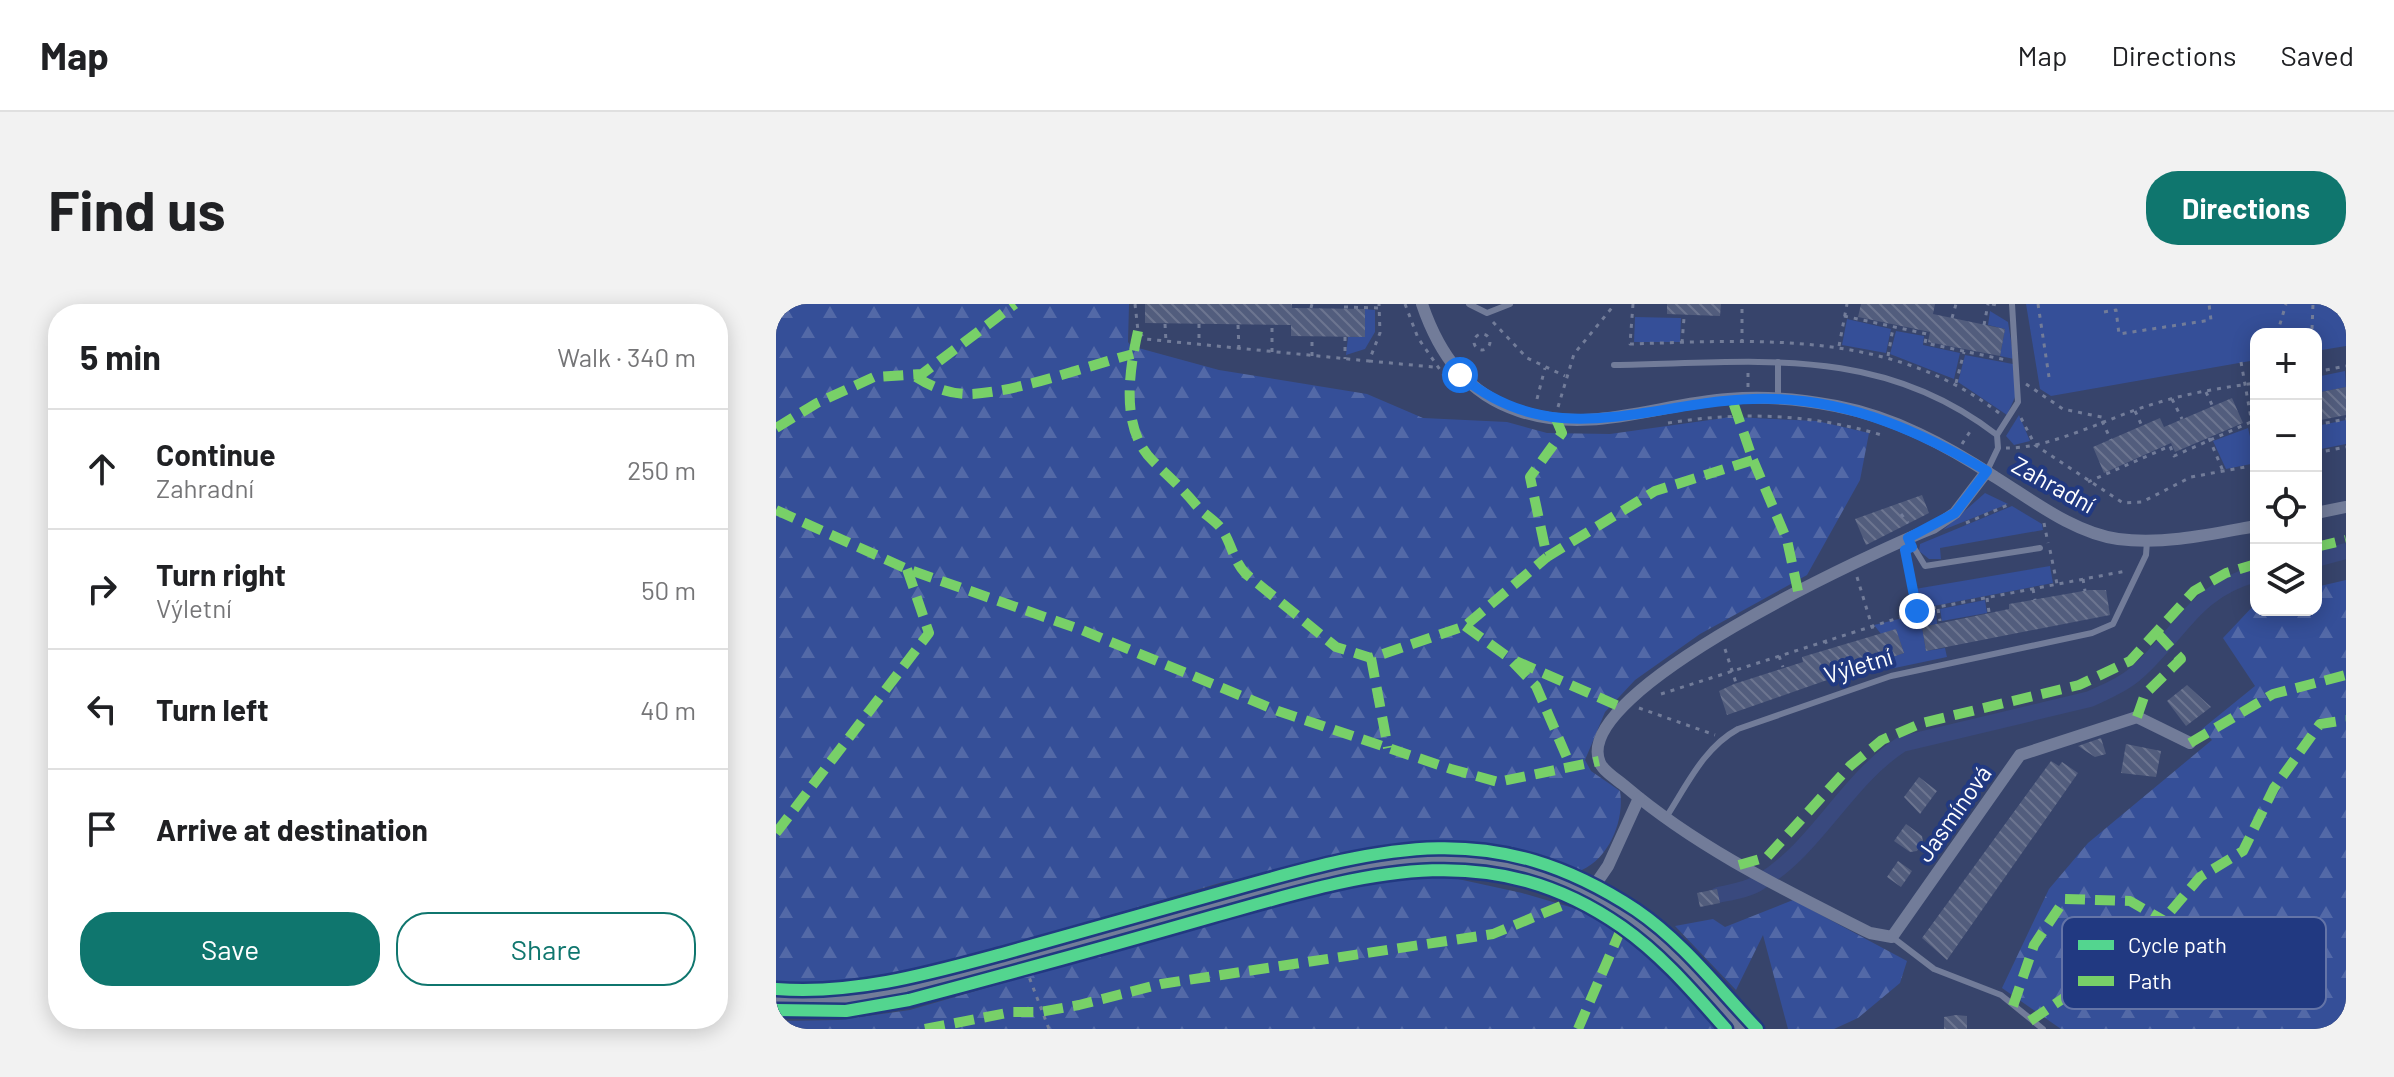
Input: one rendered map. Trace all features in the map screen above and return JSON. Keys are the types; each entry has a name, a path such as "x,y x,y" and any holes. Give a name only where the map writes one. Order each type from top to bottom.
{"street":[{"name":"Zahradní","path":"1422,304 1445,358 1460,375 1499,404 1556,419 1620,418 1727,399 1778,399 1868,414 1911,429 1957,453 2060,517 2115,539 2147,541 2250,527"},
{"path":"1892,937 1870,933 1773,884 1665,819 1599,761 1602,737 1623,708 1677,658 1791,595 1955,513 1987,471"},
{"path":"2322,512 2346,507"},
{"name":"Jasmínová","path":"1892,937 2020,755 2137,717 2190,743"},
{"path":"1588,895 1608,866 1639,798"},
{"path":"776,1000 864,998 1380,862 1444,858 1539,874 1615,909 1668,950 1742,1029"}],"lane":[{"path":"1469,304 1487,313 1510,304"},
{"path":"1987,471 1998,448 1997,435 2018,402 2018,362 2012,304"},
{"path":"1778,362 1778,399"},
{"path":"1614,365 1778,362 1844,366 1879,373 1916,387 1978,420 1997,435"},
{"path":"1910,537 1925,566 2040,548"},
{"name":"Výletní","path":"1665,819 1707,754 1726,735 1891,676 2108,627 2117,619 2146,555 2147,541"},
{"path":"1892,937 1934,969 2001,995 2043,1029"}],"path":[{"path":"1135,304 1138,331 1145,339 1435,367"},
{"path":"1405,304 1418,338 1445,378"},
{"path":"1556,419 1565,376 1574,354 1615,304"},
{"path":"1839,346 1847,304"},
{"path":"1952,318 1956,304"},
{"path":"1984,325 1988,304"},
{"path":"2038,304 2049,377"},
{"path":"2104,312 2116,310 2119,334 2211,320 2209,304"},
{"path":"2279,328 2286,304"},
{"path":"2312,328 2313,304"},
{"path":"1344,307 1379,306 1380,333 1369,361"},
{"path":"1742,309 1742,341"},
{"path":"1487,313 1514,348 1545,368 1565,376"},
{"path":"1844,316 1927,334 1925,343 2018,362"},
{"path":"1682,343 1684,318"},
{"path":"1165,324 1166,342"},
{"path":"1199,324 1199,345"},
{"path":"1238,325 1239,349"},
{"path":"1272,325 1272,352"},
{"path":"1888,356 1894,327"},
{"path":"1487,336 1497,328"},
{"path":"1312,336 1312,356"},
{"path":"1345,337 1345,359"},
{"path":"1956,383 1964,351"},
{"path":"2241,362 2250,417"},
{"path":"1748,363 1748,399"},
{"path":"2322,371 2346,367"},
{"path":"1537,399 1545,368"},
{"path":"2019,379 2063,409 2110,419"},
{"path":"1998,448 2035,445 2172,399 2250,384"},
{"path":"2205,390 2213,407"},
{"path":"2172,399 2182,419"},
{"path":"2018,402 2024,427 2035,445 2110,497 2132,504 2191,477 2250,466"},
{"path":"1957,453 1989,405"},
{"path":"2135,410 2142,426"},
{"path":"1654,425 1712,416 1773,415 1850,425 1897,439"},
{"path":"2322,424 2346,419"},
{"path":"2102,421 2111,440"},
{"path":"2088,482 2170,446 2174,456 2250,422"},
{"path":"2209,439 2223,471"},
{"path":"2322,452 2346,447"},
{"path":"1956,526 2013,503"},
{"path":"1901,514 1910,537 1905,550 1917,611"},
{"path":"2044,523 2057,584"},
{"path":"1636,711 1650,697 1871,624 1917,611 2138,569"},
{"path":"1869,571 1857,577 1874,633"},
{"path":"2083,579 2085,591"},
{"path":"2033,589 2035,600"},
{"path":"1987,598 1989,612"},
{"path":"1938,607 1940,621"},
{"path":"1825,640 1828,648"},
{"path":"1714,650 1724,645 1736,683"},
{"path":"1779,655 1783,667"},
{"path":"1838,674 1841,686"},
{"path":"1657,690 1663,685"},
{"path":"1011,972 1032,967 1049,1029"}],"green space":[{"path":"776,304 1129,304 1128,342 1131,346 1219,370 1367,394 1423,418 1507,422 1547,433 1610,434 1731,417 1817,421 1869,433 1860,480 1807,575 1700,634 1635,680 1605,712 1585,760 1591,771 1620,791 1620,815 1606,850 1588,867 1577,872 1449,840 1223,882 905,976 818,989 776,986"},
{"path":"2026,304 2346,304 2346,346 2322,350 2322,328 2250,328 2250,361 2051,396 2040,389"},
{"path":"1365,309 1375,310 1375,332 1365,349 1346,355 1348,337 1365,337"},
{"path":"1990,311 2008,322 2014,359 2000,356 2005,329 1988,325"},
{"path":"1635,317 1681,318 1680,342 1634,342"},
{"path":"1847,319 1891,329 1886,353 1842,345"},
{"path":"1896,331 1924,336 1923,345 1960,353 1954,379 1890,354"},
{"path":"1965,355 2013,364 2016,395 2007,415 1958,382"},
{"path":"2345,371 2346,387 2322,392 2322,376"},
{"path":"2019,415 2030,441 2014,445 2006,436"},
{"path":"2346,420 2346,444 2322,449 2322,425"},
{"path":"2248,428 2250,464 2226,469 2213,441"},
{"path":"1985,493 2008,504 1943,530"},
{"path":"2012,506 2042,524 2043,530 1940,548 1941,559 1929,559 1919,551 1920,544"},
{"path":"2050,566 2053,583 1918,609 1915,589"},
{"path":"2346,580 2346,1029 2061,1029 2002,988 2049,889 2088,843 2212,740 2202,729 2255,686 2223,638 2250,609 2250,616 2322,616 2322,586"},
{"path":"1985,600 1987,613 1942,621 1940,609"},
{"path":"1936,610 1937,624 1922,627 1926,651 1945,648 1947,657 1890,669 1886,659 1904,653 1896,630 1881,634 1874,625"},
{"path":"1426,872 1522,893 1597,915 1650,953 1722,1029 776,1029 776,1021 839,1020 910,1010 1337,886"},
{"path":"1793,900 1907,961 1900,983 1858,1018 1834,1029 1788,1029 1763,935 1736,990 1675,926 1713,919 1725,927"}],"building":[{"path":"1145,304 1292,304 1292,308 1365,309 1365,337 1291,336 1291,325 1145,323"},
{"path":"1667,304 1721,304 1720,316 1667,314"},
{"path":"1861,304 1935,304 1933,314 2005,329 2000,356 1928,342 1930,332 1858,317"},
{"path":"2346,387 2346,415 2322,420 2322,392"},
{"path":"2232,398 2243,423 2175,452 2171,443 2104,473 2093,447 2160,418 2164,427"},
{"path":"1922,495 1929,513 1866,545 1855,519"},
{"path":"2089,590 2106,590 2110,615 1926,651 1922,627 2009,609 2009,604"},
{"path":"1896,629 1904,653 1727,715 1719,691 1803,662 1802,657"},
{"path":"2187,685 2211,707 2186,726 2167,701"},
{"path":"2101,738 2106,754 2095,757 2078,746"},
{"path":"2126,744 2161,751 2156,777 2121,773"},
{"path":"2051,761 2059,766 2062,762 2078,773 1947,960 1922,938"},
{"path":"1919,777 1937,791 1920,814 1904,797"},
{"path":"1906,824 1922,836 1923,842 1917,851 1910,852 1894,841"},
{"path":"1898,861 1912,871 1901,887 1887,877"},
{"path":"1717,889 1720,903 1700,907 1697,893"},
{"path":"1967,1016 1967,1029 1944,1029 1944,1017"}],"waterway":[{"path":"2322,557 2346,551"},
{"path":"1718,895 1750,887 1780,868 1864,776 1902,744 2090,699 2107,691 2134,675 2201,603 2216,591 2250,576"}],"marked path":[{"path":"776,428 817,403 874,377 922,374 1015,304"},
{"path":"1138,331 1130,399 1135,433 1143,448 1220,527 1246,574 1336,647 1371,658 1465,626 1547,557"},
{"path":"916,377 955,393 988,392 1029,384 1133,354"},
{"path":"1556,419 1562,433 1530,477 1547,557 1655,491 1753,460 1732,399"},
{"path":"1753,460 1787,540 1798,591"},
{"path":"776,510 907,569 1082,630 1278,711 1451,769 1498,782 1599,761"},
{"path":"2322,546 2346,540"},
{"path":"1739,865 1767,857 1850,766 1882,740 1922,723 2079,685 2130,661 2194,591 2226,573 2250,566"},
{"path":"776,833 929,633 907,569"},
{"path":"1465,626 1508,657 1536,686 1571,767"},
{"path":"2137,717 2145,694 2181,659 2158,634"},
{"path":"1371,658 1388,748"},
{"path":"1516,661 1623,708"},
{"path":"2190,743 2273,694 2346,675"},
{"path":"2166,917 2200,877 2243,851 2274,788 2320,724 2346,720"},
{"path":"925,1029 1012,1012 1040,1012 1079,1005 1161,984 1493,934 1578,899"},
{"path":"2013,1006 2034,945 2065,899 2130,901 2157,917"},
{"path":"1578,1029 1622,927"},
{"path":"2030,1021 2062,999"}],"cycle path":[{"path":"776,989 834,989 919,975 1285,875 1388,852 1436,848 1485,851 1533,861 1583,880 1636,910 1669,936 1757,1029"},
{"path":"776,1010 846,1011 909,1000 1319,887 1421,871 1471,871 1521,880 1571,898 1622,927 1664,962 1726,1029"}],"route":[{"path":"1460,375 1499,404 1556,419 1585,421 1620,418 1727,399 1778,399 1835,406 1911,429 1987,471 1955,513 1933,528 1908,538 1912,547 1905,550 1917,611"}]}
